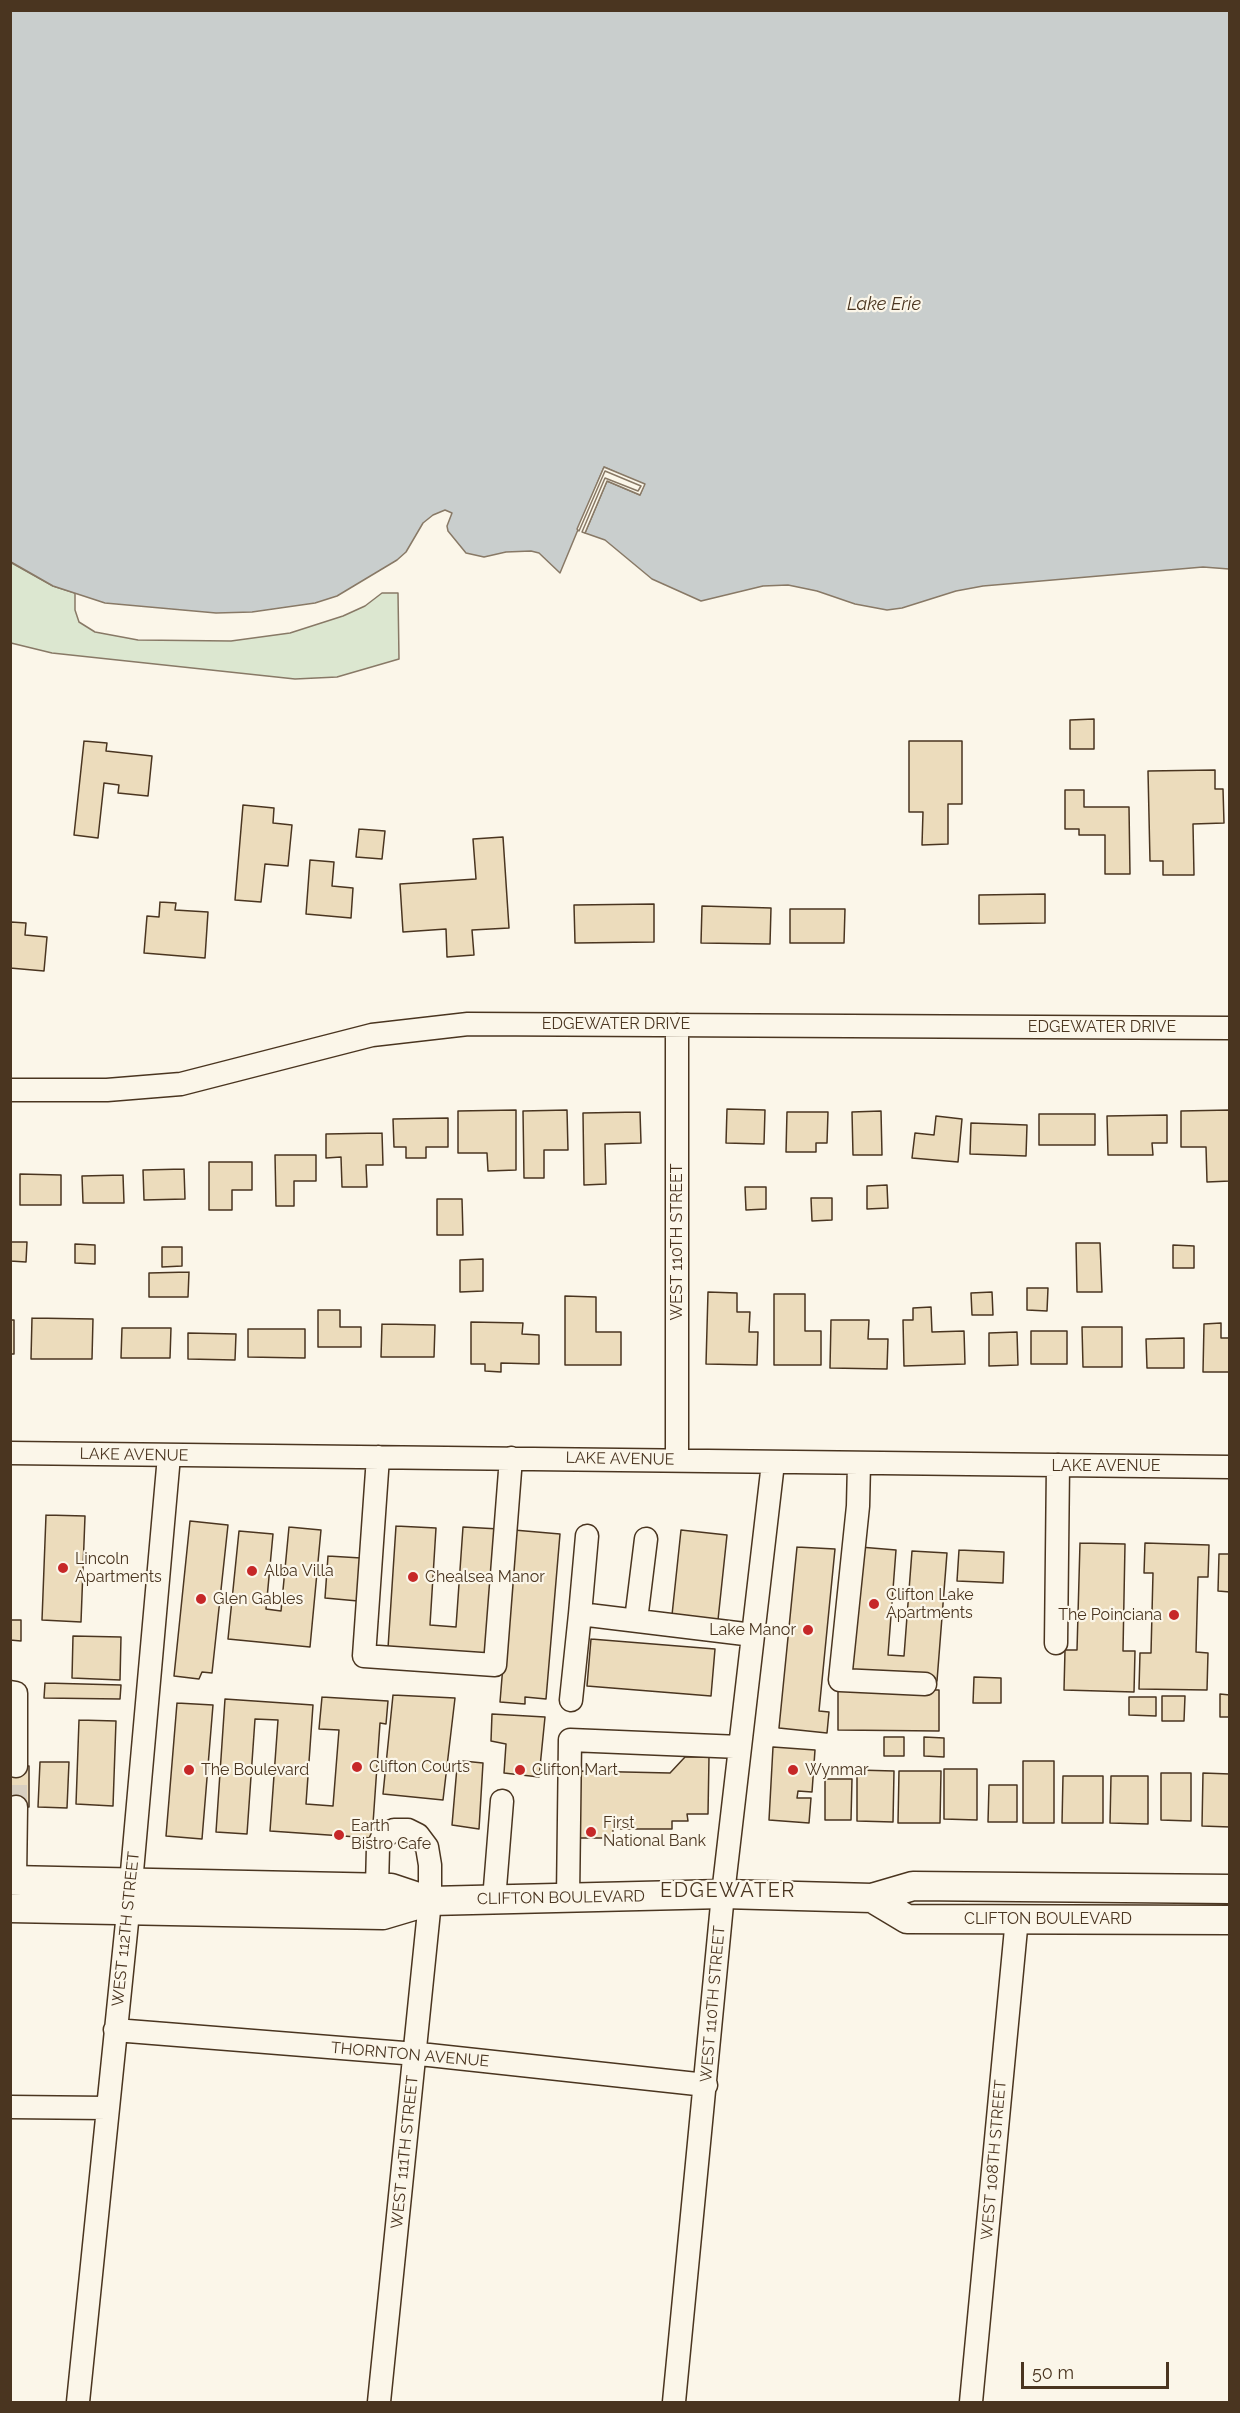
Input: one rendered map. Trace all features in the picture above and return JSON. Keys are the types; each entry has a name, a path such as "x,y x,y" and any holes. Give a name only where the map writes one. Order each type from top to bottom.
{"main road":[{"name":"CLIFTON BOULEVARD","path":"12,1889 383,1915 430,1901 723,1894 872,1898 913,1886 1230,1889"},
{"name":"CLIFTON BOULEVARD","path":"130,1896 391,1887 430,1901"},
{"name":"CLIFTON BOULEVARD","path":"872,1898 907,1919 1230,1920"}],"street":[{"name":"EDGEWATER DRIVE","path":"10,1090 107,1090 181,1084 372,1035 468,1024 1230,1028"},
{"name":"WEST 110TH STREET","path":"677,1025 677,1460"},
{"name":"LAKE AVENUE","path":"10,1453 1230,1467"},
{"name":"WEST 112TH STREET","path":"78,2403 130,1896 169,1456"},
{"path":"378,1457 364,1656 495,1665 511,1458"},
{"name":"WEST 110TH STREET","path":"675,2403 723,1894 773,1463"},
{"path":"859,1464 858,1506 840,1680 925,1684"},
{"path":"1056,1643 1058,1465"},
{"path":"571,1700 587,1536"},
{"path":"636,1620 646,1539"},
{"path":"580,1614 753,1635"},
{"path":"10,1692 16,1693 16,1766"},
{"path":"568,1898 570,1740 740,1748"},
{"path":"494,1900 502,1801"},
{"path":"12,1889 16,1807"},
{"name":"WEST 111TH STREET","path":"377,1887 378,1847 382,1838 394,1830 408,1830 418,1835 427,1847 430,1865 430,1901 379,2403"},
{"name":"WEST 108TH STREET","path":"971,2403 1017,1918"},
{"name":"THORNTON AVENUE","path":"115,2030 415,2055 706,2085"},
{"path":"10,2107 107,2108"}],"green space":[{"path":"10,562 53,586 75,593 75,610 79,622 95,632 138,640 231,641 290,633 343,616 365,606 382,593 398,593 399,659 337,677 295,679 52,653 11,643"}],"water":[{"name":"Lake Erie","path":"11,11 1229,11 1229,569 1203,567 983,586 887,610 855,604 817,591 788,585 763,586 701,601 652,579 605,540 585,533 607,481 640,495 644,485 604,467 560,573 539,553 531,551 506,552 484,557 466,553 448,531 447,526 452,513 445,510 433,515 423,523 406,552 397,560 337,596 315,603 252,612 216,613 105,603 53,586 11,562"}],"pier":[{"path":"604,467 645,484 640,495 607,481 585,533 582,532 605,478 638,491 641,486 605,471 579,531 577,529"}],"building":[{"path":"1094,719 1094,749 1070,749 1070,720"},
{"path":"84,741 107,743 106,751 152,756 148,796 118,793 119,785 104,783 98,838 74,835"},
{"path":"909,741 962,741 962,804 948,804 948,844 922,845 923,812 909,812"},
{"path":"1215,770 1215,789 1223,789 1224,823 1193,824 1194,875 1163,875 1163,861 1150,861 1148,771"},
{"path":"1065,790 1084,790 1084,807 1129,807 1130,874 1105,874 1105,835 1079,835 1079,829 1065,829"},
{"path":"243,805 274,808 273,823 292,825 288,866 265,864 261,902 235,900"},
{"path":"359,829 385,831 382,859 356,857"},
{"path":"503,837 509,928 472,930 474,955 447,957 446,929 403,932 400,884 476,879 473,839"},
{"path":"310,860 334,862 332,886 353,888 351,918 306,914"},
{"path":"1045,894 1045,923 979,924 979,895"},
{"path":"160,902 176,903 175,910 208,912 205,958 144,953 147,916 159,917"},
{"path":"654,904 654,942 575,943 574,905"},
{"path":"702,906 771,908 770,944 701,943"},
{"path":"790,909 845,909 844,943 790,943"},
{"path":"11,922 26,923 25,935 47,937 44,971 10,968"},
{"path":"727,1109 765,1110 764,1144 726,1143"},
{"path":"516,1110 516,1170 488,1171 487,1153 458,1153 458,1111"},
{"path":"567,1110 568,1150 544,1150 544,1178 524,1178 523,1111"},
{"path":"1230,1110 1230,1181 1207,1182 1206,1147 1181,1147 1181,1111"},
{"path":"881,1111 882,1155 853,1155 852,1112"},
{"path":"640,1112 641,1143 605,1144 606,1184 584,1185 583,1113"},
{"path":"787,1112 828,1112 827,1143 816,1143 816,1152 786,1152"},
{"path":"1039,1114 1095,1114 1095,1145 1039,1145"},
{"path":"1167,1115 1167,1143 1152,1143 1153,1155 1108,1155 1107,1116"},
{"path":"936,1116 962,1119 958,1162 912,1158 915,1133 934,1135"},
{"path":"448,1118 448,1147 426,1147 426,1158 406,1158 406,1147 394,1147 393,1119"},
{"path":"971,1123 1027,1125 1026,1156 970,1154"},
{"path":"382,1133 383,1165 366,1165 367,1187 342,1187 341,1157 326,1158 326,1134"},
{"path":"275,1155 316,1155 316,1181 294,1181 294,1206 276,1206"},
{"path":"209,1162 252,1162 252,1190 232,1190 232,1210 209,1210"},
{"path":"184,1169 185,1199 144,1200 143,1170"},
{"path":"20,1174 61,1175 61,1205 20,1205"},
{"path":"123,1175 124,1203 83,1203 82,1176"},
{"path":"887,1185 888,1208 867,1209 867,1186"},
{"path":"745,1187 766,1187 766,1209 746,1210"},
{"path":"811,1198 832,1198 832,1220 812,1221"},
{"path":"437,1199 462,1199 463,1235 437,1235"},
{"path":"10,1242 27,1242 26,1262 10,1261"},
{"path":"1076,1243 1100,1243 1102,1292 1077,1292"},
{"path":"75,1244 95,1245 95,1264 75,1263"},
{"path":"1173,1245 1194,1246 1194,1268 1173,1268"},
{"path":"162,1247 182,1247 182,1266 162,1267"},
{"path":"483,1259 483,1291 460,1292 460,1260"},
{"path":"189,1272 188,1297 149,1297 149,1273"},
{"path":"1027,1288 1048,1288 1047,1311 1027,1310"},
{"path":"708,1292 737,1293 737,1312 750,1312 749,1332 758,1332 757,1365 706,1364"},
{"path":"992,1292 993,1315 972,1315 971,1293"},
{"path":"774,1294 805,1294 805,1331 821,1331 821,1365 774,1365"},
{"path":"565,1296 596,1297 596,1332 621,1332 621,1365 565,1365"},
{"path":"931,1307 932,1332 964,1331 965,1364 904,1366 903,1320 913,1320 913,1308"},
{"path":"318,1310 340,1310 340,1327 361,1327 361,1347 318,1347"},
{"path":"32,1318 93,1319 92,1359 31,1359"},
{"path":"10,1320 14,1320 14,1354 10,1354"},
{"path":"831,1320 869,1320 868,1339 888,1339 887,1369 830,1368"},
{"path":"471,1322 523,1323 522,1334 539,1335 539,1364 501,1363 501,1372 485,1371 485,1364 471,1364"},
{"path":"1221,1323 1221,1338 1230,1338 1230,1372 1203,1372 1204,1324"},
{"path":"382,1324 435,1325 434,1357 381,1357"},
{"path":"1082,1327 1122,1327 1122,1367 1083,1367"},
{"path":"122,1328 171,1328 170,1358 121,1358"},
{"path":"248,1329 305,1329 305,1358 248,1357"},
{"path":"1031,1331 1067,1331 1067,1364 1031,1364"},
{"path":"1017,1332 1018,1365 989,1366 989,1333"},
{"path":"188,1333 236,1334 235,1360 188,1359"},
{"path":"1184,1338 1184,1368 1147,1368 1146,1339"},
{"name":"Lincoln Apartments","path":"46,1515 85,1516 81,1622 42,1620"},
{"name":"Glen Gables","path":"190,1521 228,1525 212,1673 202,1672 199,1679 174,1676"},
{"name":"Chealsea Manor","path":"396,1526 436,1528 430,1625 456,1627 463,1527 499,1529 491,1654 388,1648"},
{"name":"Alba Villa","path":"289,1527 321,1530 310,1647 228,1639 239,1531 273,1534 266,1609 281,1611"},
{"path":"514,1530 560,1534 546,1699 525,1697 525,1704 500,1702"},
{"path":"681,1530 727,1535 718,1620 672,1615"},
{"path":"1080,1543 1125,1544 1123,1651 1135,1651 1134,1692 1064,1690 1065,1650 1077,1650"},
{"name":"The Poinciana","path":"1145,1543 1209,1545 1208,1577 1198,1577 1196,1652 1208,1653 1207,1690 1139,1689 1140,1653 1151,1653 1153,1573 1144,1573"},
{"name":"Lake Manor","path":"797,1547 835,1549 819,1711 829,1712 827,1733 779,1728"},
{"name":"Clifton Lake Apartments","path":"860,1547 896,1550 888,1655 904,1656 912,1551 947,1553 937,1681 851,1674"},
{"path":"959,1550 1004,1552 1003,1583 957,1581"},
{"path":"1219,1554 1230,1554 1230,1592 1218,1591"},
{"path":"328,1556 361,1558 358,1601 325,1598"},
{"path":"10,1620 21,1620 21,1641 10,1640"},
{"path":"73,1636 121,1637 120,1680 72,1678"},
{"path":"591,1639 715,1649 711,1696 587,1686"},
{"path":"974,1677 1001,1678 1001,1703 973,1703"},
{"path":"45,1683 121,1685 120,1699 44,1698"},
{"path":"838,1689 939,1690 939,1731 838,1730"},
{"path":"1220,1694 1230,1695 1230,1717 1220,1717"},
{"path":"393,1695 455,1698 443,1800 383,1794"},
{"path":"1162,1696 1185,1696 1184,1721 1162,1721"},
{"name":"Clifton Courts","path":"322,1697 388,1701 386,1724 380,1723 372,1838 270,1831 278,1720 255,1719 247,1834 216,1832 225,1699 313,1705 306,1804 333,1806 339,1730 319,1729"},
{"path":"1129,1697 1156,1697 1156,1716 1129,1715"},
{"name":"The Boulevard","path":"177,1703 213,1705 202,1839 166,1836"},
{"path":"492,1714 545,1717 539,1777 504,1773 506,1744 491,1741"},
{"path":"79,1720 116,1721 113,1806 76,1804"},
{"path":"884,1737 904,1737 904,1756 884,1756"},
{"path":"924,1737 944,1738 944,1757 924,1756"},
{"name":"Wynmar","path":"773,1747 815,1750 812,1792 798,1791 797,1798 811,1798 809,1823 769,1820"},
{"path":"685,1757 709,1757 708,1814 687,1814 688,1821 672,1821 672,1829 613,1829 613,1838 579,1838 580,1771 670,1773"},
{"path":"463,1761 483,1763 479,1829 452,1825 457,1767 462,1767"},
{"path":"1023,1761 1054,1761 1054,1823 1023,1823"},
{"path":"40,1762 69,1762 67,1808 38,1807"},
{"path":"10,1766 29,1766 29,1807 10,1807"},
{"path":"944,1769 977,1769 977,1820 944,1819"},
{"path":"857,1770 894,1771 893,1822 857,1821"},
{"path":"899,1771 941,1771 940,1823 898,1823"},
{"path":"1161,1773 1191,1773 1191,1821 1161,1820"},
{"path":"1203,1773 1230,1774 1230,1827 1202,1826"},
{"path":"1063,1776 1103,1776 1103,1823 1062,1823"},
{"path":"1111,1776 1148,1776 1148,1824 1110,1823"},
{"path":"825,1779 852,1779 851,1820 825,1820"},
{"path":"989,1785 1017,1785 1017,1822 988,1822"}],"tunnel":[{"path":"16,1766 16,1807"}],"place":[{"name":"Lincoln Apartments","path":"63,1568"},
{"name":"Alba Villa","path":"252,1571"},
{"name":"Chealsea Manor","path":"413,1577"},
{"name":"Glen Gables","path":"201,1599"},
{"name":"Clifton Lake Apartments","path":"874,1604"},
{"name":"The Poinciana","path":"1174,1615"},
{"name":"Lake Manor","path":"808,1630"},
{"name":"Clifton Courts","path":"357,1767"},
{"name":"The Boulevard","path":"189,1770"},
{"name":"Clifton Mart","path":"520,1770"},
{"name":"Wynmar","path":"793,1770"},
{"name":"First National Bank","path":"591,1832"},
{"name":"Earth Bistro Cafe","path":"339,1835"}],"district":[{"name":"EDGEWATER","path":"728,1891"}]}
